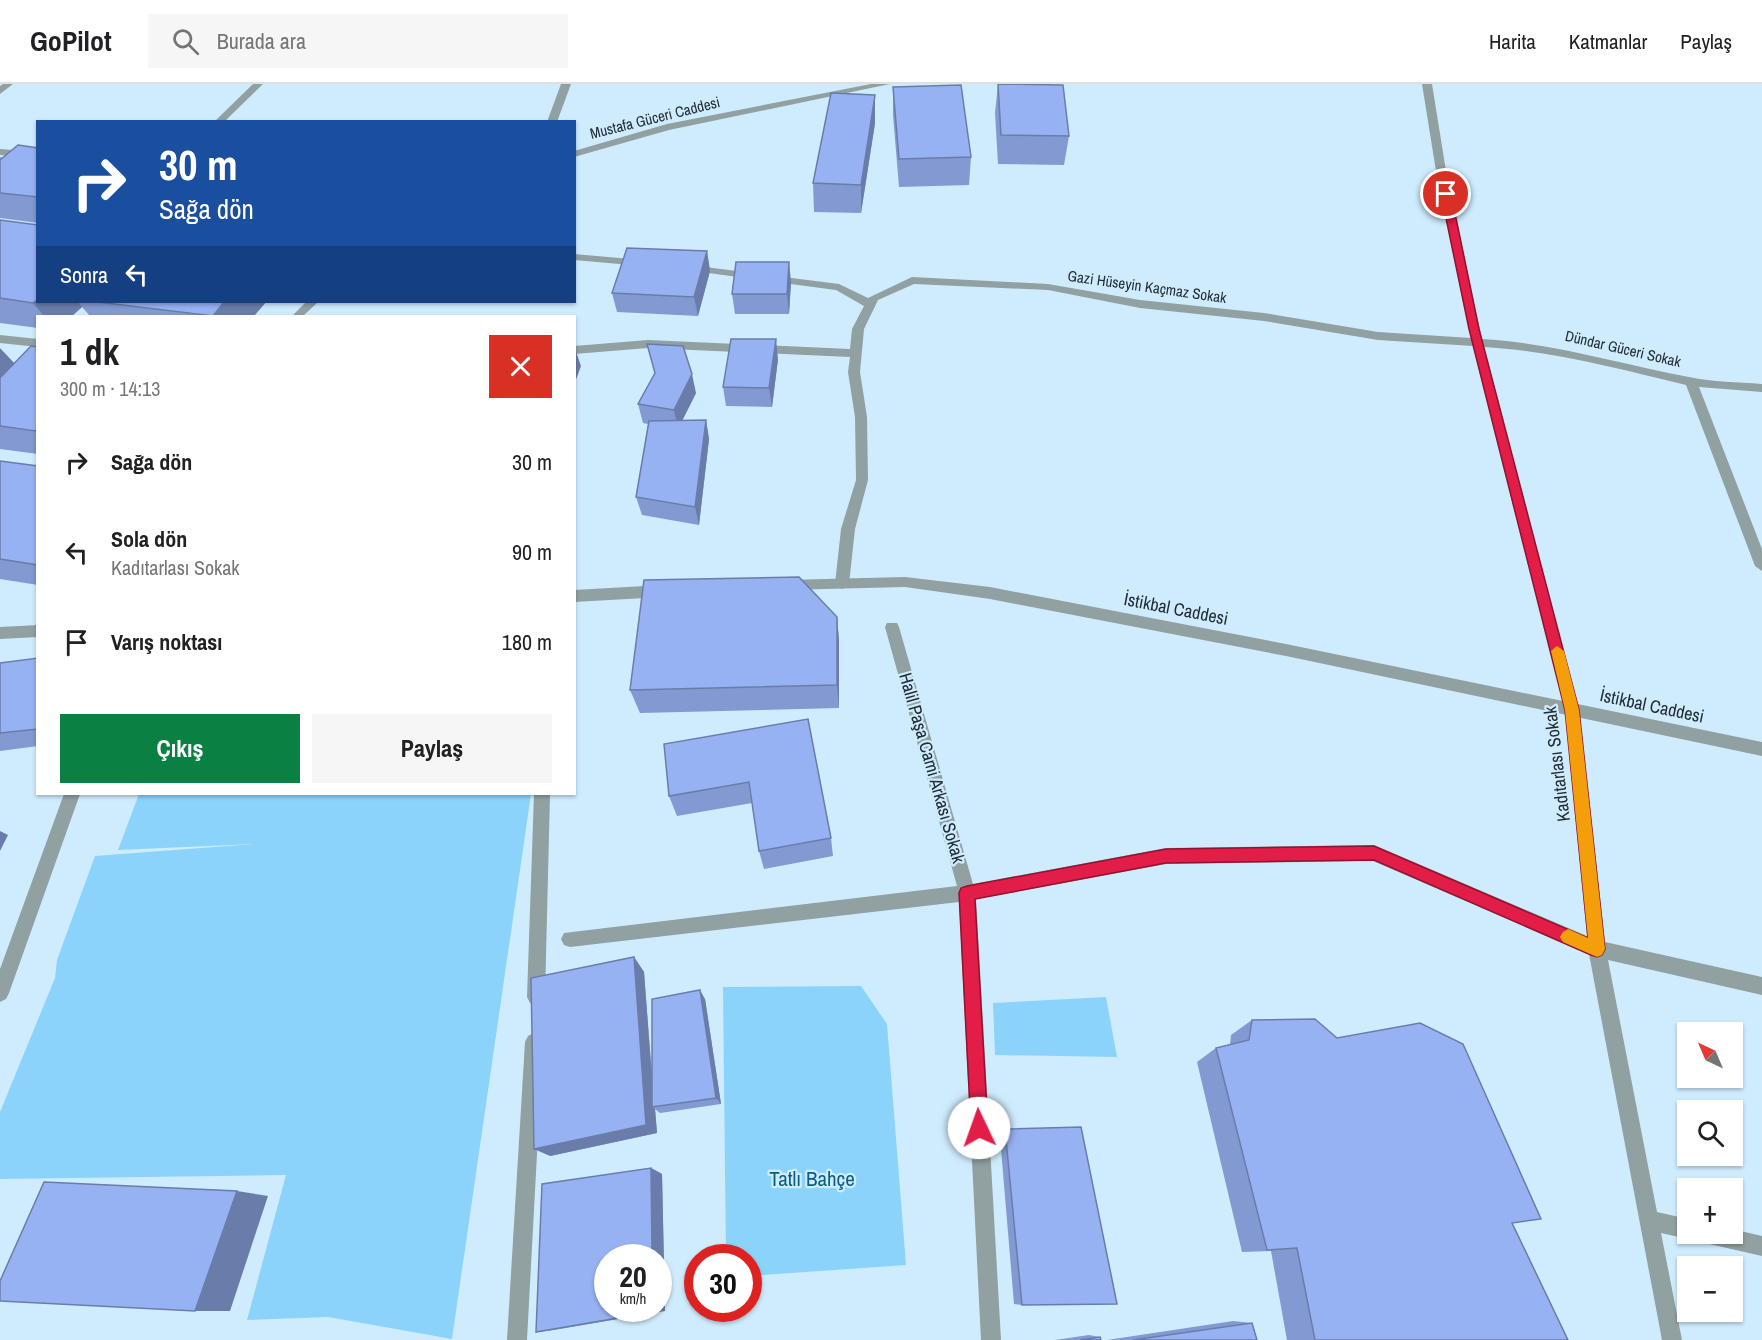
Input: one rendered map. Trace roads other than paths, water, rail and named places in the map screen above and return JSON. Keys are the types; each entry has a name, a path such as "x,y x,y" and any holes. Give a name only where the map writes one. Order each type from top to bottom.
{"street":[{"path":"0,91 8,84"},
{"path":"220,120 258,84"},
{"path":"553,120 566,84"},
{"name":"Mustafa Güceri Caddesi","path":"576,153 667,128 857,87 885,84"},
{"name":"Kadıtarlası Sokak","path":"1427,84 1441,171 1478,342 1572,710 1597,949 1672,1340"},
{"path":"0,152 36,155"},
{"path":"576,257 655,265"},
{"path":"678,267 839,287 870,304 858,329 854,372 861,417 862,480 848,529 843,584"},
{"name":"Gazi Hüseyin Kaçmaz Sokak","path":"870,304 874,298 912,280 976,282 1048,287 1140,304 1264,317 1378,336 1478,342"},
{"path":"298,315 311,303"},
{"path":"0,339 36,343"},
{"name":"Dündar Güceri Sokak","path":"1478,342 1517,345 1576,355 1691,382 1762,388"},
{"path":"576,350 648,344 856,353"},
{"path":"1691,382 1762,566"},
{"name":"İstikbal Caddesi","path":"771,585 905,582 990,593 1286,650 1762,749"},
{"path":"576,596 678,590"},
{"name":"Halil Paşa Cami Arkası Sokak","path":"892,627 967,893 991,1340"},
{"path":"0,633 36,631"},
{"path":"0,993 72,795"},
{"path":"517,1340 535,1015 542,795"},
{"path":"570,939 967,893 1166,856 1374,853 1597,949 1762,986"},
{"path":"1650,1220 1677,1226"},
{"path":"1743,1242 1762,1246"}],"park label":[{"name":"Tatlı Bahçe","path":"812,1179"}]}
